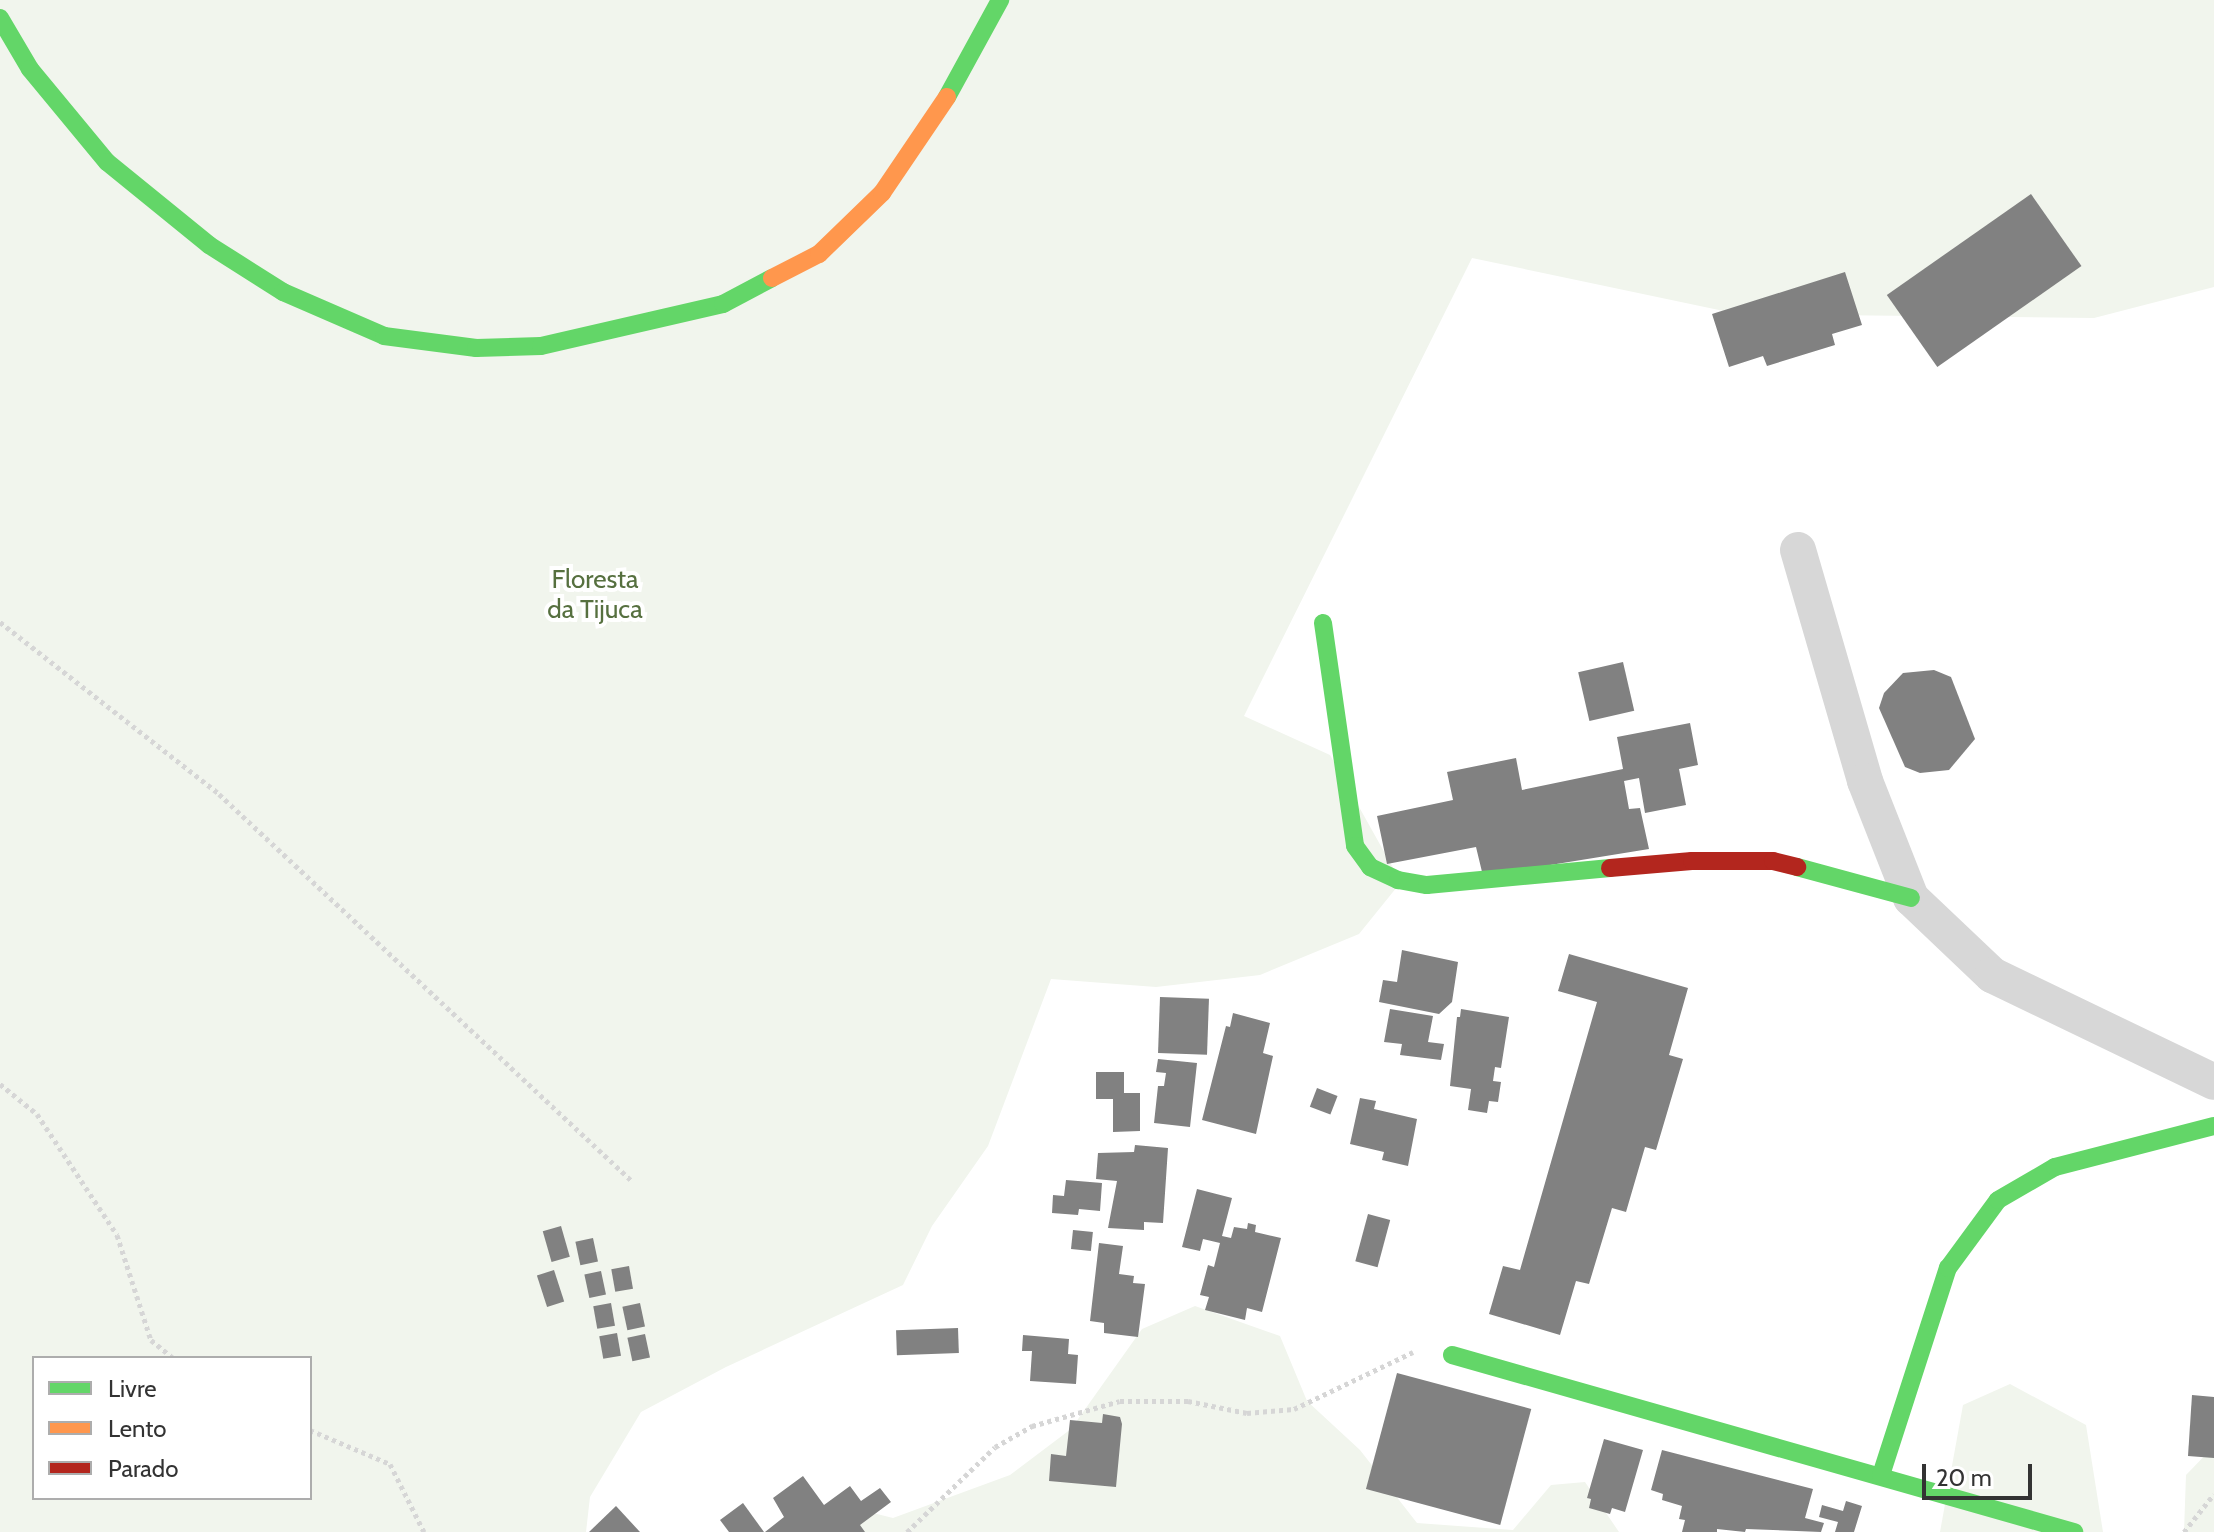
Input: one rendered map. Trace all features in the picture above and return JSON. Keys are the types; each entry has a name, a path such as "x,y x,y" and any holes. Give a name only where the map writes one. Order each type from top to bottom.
{"street":[{"path":"0,18 30,69 107,162 209,245 283,292 384,336 476,348 541,346 723,304 819,254 891,181 936,118 1000,0"},
{"path":"1798,550 1865,781 1911,898 1992,975 2214,1082"},
{"path":"1323,623 1355,846 1370,867 1398,880 1427,885 1692,861 1773,861 1911,898"},
{"path":"1881,1475 1948,1268 1998,1200 2055,1167 2214,1126"},
{"path":"1452,1355 2074,1532"}],"path":[{"path":"0,622 219,794 633,1182"},
{"path":"0,1084 37,1114 117,1235 151,1340 171,1356"},
{"path":"907,1532 995,1447 1032,1426 1120,1401 1188,1401 1247,1413 1294,1409 1413,1352 1452,1355"},
{"path":"312,1431 390,1464 424,1532"},
{"path":"2184,1532 2214,1494"}],"green space":[{"name":"Floresta da Tijuca","path":"0,0 2214,0 2214,287 2094,318 1738,314 1472,258 1244,716 1330,755 1401,882 1359,934 1260,975 1156,987 1051,979 988,1146 932,1226 903,1285 726,1367 641,1412 590,1497 586,1532 0,1532"},
{"path":"1195,1306 1280,1336 1307,1401 1360,1450 1417,1523 1513,1530 1551,1485 1585,1482 1619,1532 805,1532 833,1503 893,1518 1010,1475 1071,1429 1142,1329"},
{"path":"2010,1384 2086,1425 2103,1532 1940,1532 1963,1405"},
{"path":"2214,1446 2214,1532 2184,1532 2186,1475"}],"building":[{"path":"2031,194 2081,266 1937,367 1887,295"},
{"path":"1845,272 1862,325 1832,334 1835,345 1767,366 1763,356 1729,367 1712,314"},
{"path":"1623,662 1634,711 1589,721 1578,672"},
{"path":"1934,670 1951,677 1975,739 1949,770 1920,773 1905,767 1879,708 1884,693 1903,673"},
{"path":"1690,723 1698,765 1679,769 1686,805 1645,813 1639,778 1624,781 1629,809 1640,808 1649,849 1483,876 1476,847 1387,864 1377,816 1453,800 1447,772 1516,758 1522,790 1623,769 1617,737"},
{"path":"1402,950 1458,962 1452,1002 1439,1014 1379,1002 1383,980 1397,982"},
{"path":"1569,954 1688,988 1669,1055 1683,1059 1656,1150 1645,1147 1626,1212 1612,1208 1589,1284 1576,1281 1560,1335 1489,1314 1503,1266 1520,1270 1597,1002 1558,991"},
{"path":"1160,997 1209,999 1207,1055 1158,1053"},
{"path":"1390,1009 1433,1016 1428,1042 1444,1044 1441,1060 1400,1055 1402,1044 1384,1042"},
{"path":"1461,1009 1509,1017 1501,1068 1495,1067 1493,1081 1501,1082 1498,1102 1489,1101 1487,1113 1468,1110 1471,1089 1450,1086 1457,1017 1460,1017"},
{"path":"1233,1013 1270,1023 1263,1053 1273,1056 1256,1134 1202,1120 1226,1026 1230,1027"},
{"path":"1158,1059 1197,1063 1190,1127 1154,1123 1158,1086 1164,1086 1166,1073 1156,1072"},
{"path":"1096,1072 1124,1072 1124,1093 1140,1093 1140,1131 1113,1132 1113,1099 1096,1099"},
{"path":"1317,1088 1338,1096 1330,1115 1310,1107"},
{"path":"1360,1098 1376,1101 1374,1109 1417,1119 1408,1166 1382,1160 1384,1152 1350,1144"},
{"path":"1135,1145 1168,1148 1163,1223 1144,1222 1144,1230 1108,1228 1117,1181 1096,1179 1098,1153 1134,1152"},
{"path":"1066,1180 1102,1183 1100,1211 1079,1209 1078,1215 1052,1213 1053,1195 1064,1196"},
{"path":"1197,1189 1232,1198 1222,1236 1231,1238 1234,1227 1247,1229 1248,1223 1256,1225 1255,1232 1281,1238 1262,1312 1247,1308 1245,1320 1205,1310 1209,1297 1200,1295 1208,1265 1214,1267 1220,1243 1203,1239 1200,1251 1182,1247"},
{"path":"1368,1214 1390,1220 1378,1267 1355,1261"},
{"path":"561,1226 570,1257 552,1262 543,1231"},
{"path":"1073,1230 1093,1232 1091,1251 1071,1249"},
{"path":"593,1238 598,1261 580,1265 575,1242"},
{"path":"1099,1243 1123,1246 1119,1274 1134,1276 1133,1283 1145,1284 1138,1337 1104,1333 1104,1323 1090,1321"},
{"path":"629,1266 633,1289 615,1292 611,1269"},
{"path":"554,1270 564,1301 547,1307 537,1276"},
{"path":"601,1271 606,1294 589,1298 584,1275"},
{"path":"611,1303 615,1326 597,1329 593,1306"},
{"path":"640,1303 645,1326 627,1330 622,1307"},
{"path":"958,1328 959,1353 897,1355 896,1330"},
{"path":"617,1333 621,1356 603,1359 599,1336"},
{"path":"645,1334 650,1357 632,1361 627,1338"},
{"path":"1023,1335 1069,1339 1068,1354 1078,1355 1076,1384 1030,1381 1032,1351 1022,1351"},
{"path":"1397,1373 1531,1409 1500,1525 1366,1489"},
{"path":"2192,1395 2214,1397 2214,1458 2188,1456"},
{"path":"1103,1414 1120,1417 1122,1424 1116,1487 1049,1481 1051,1454 1066,1456 1070,1420 1102,1423"},
{"path":"1604,1439 1643,1450 1625,1512 1612,1508 1610,1514 1589,1508 1591,1499 1587,1498"},
{"path":"1662,1450 1813,1489 1805,1518 1824,1523 1821,1532 1717,1529 1717,1532 1682,1532 1685,1520 1679,1519 1682,1506 1662,1500 1663,1494 1651,1490"},
{"path":"803,1476 824,1505 850,1486 861,1501 880,1488 891,1502 860,1525 865,1532 765,1532 784,1517 773,1498"},
{"path":"1846,1501 1862,1506 1854,1532 1835,1532 1838,1522 1819,1517 1822,1505 1843,1511"},
{"path":"743,1503 764,1532 729,1532 720,1520"},
{"path":"616,1506 640,1532 589,1532"}],"traffic: fast":[{"path":"947,97 1000,0"},
{"path":"0,18 30,69 107,162 209,245 283,292 384,336 476,348 541,346 723,304 772,278"},
{"path":"1323,623 1355,846 1370,867 1398,880 1427,885 1610,868"},
{"path":"1797,867 1911,898"},
{"path":"1881,1475 1948,1268 1998,1200 2055,1167 2214,1126"},
{"path":"1452,1355 2074,1532"}],"traffic: slow":[{"path":"772,278 819,254 882,193 947,97"}],"traffic: jam":[{"path":"1610,868 1692,861 1773,861 1797,867"}]}
